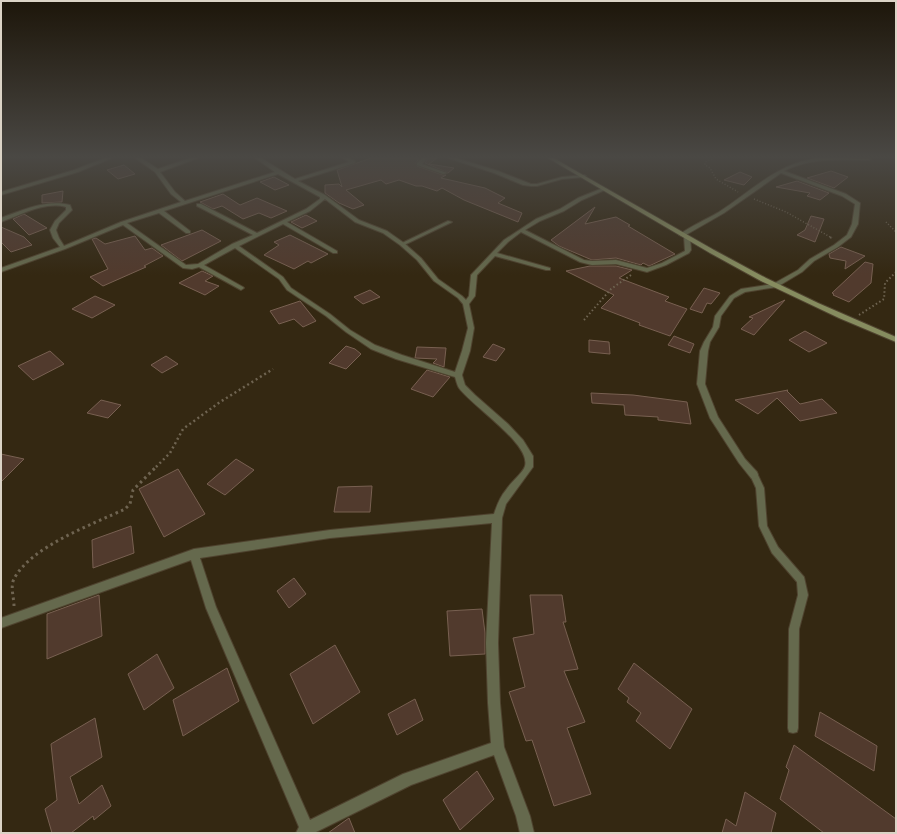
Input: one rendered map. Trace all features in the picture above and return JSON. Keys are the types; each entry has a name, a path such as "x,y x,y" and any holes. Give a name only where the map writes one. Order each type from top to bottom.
{"main road":[{"path":"620,197 685,236 775,286 850,322 896,340"}],"street":[{"path":"178,197 186,203"},
{"path":"1,270 63,248 123,223 204,197"},
{"path":"123,223 185,267 192,267 200,265 234,245 308,210 322,200 323,197"},
{"path":"324,197 357,221 385,232 402,244 419,259 436,280 460,297 466,304 471,328 466,351 458,375 462,386 515,436 529,456 529,467 502,502 497,518 492,643 494,703 498,747 523,816 527,833"},
{"path":"466,304 472,296 474,275 492,254 521,230 585,197"},
{"path":"521,230 582,261 602,264 616,262 647,270 664,264 687,252 688,250 685,236 745,197"},
{"path":"754,475 742,461 714,418 701,384 704,351 707,342 716,328 718,316 732,297 743,290 775,286 800,271 812,260 849,236 855,224 858,204 847,197"},
{"path":"1,220 33,210 64,204 68,206 69,210 57,222 53,230 56,238 63,248"},
{"path":"199,205 257,235"},
{"path":"160,211 188,232"},
{"path":"283,222 335,252"},
{"path":"234,245 281,278 289,289 373,347 399,358 458,375"},
{"path":"492,254 548,269"},
{"path":"200,265 241,288"},
{"path":"1,624 194,554 330,534 497,518"},
{"path":"194,554 211,608 305,831 408,779 498,747"}],"lane":[{"path":"402,244 450,222"},
{"path":"754,475 760,488 763,526 775,550 800,580 803,595 794,629 793,728"}],"path":[{"path":"748,197 786,212 840,243"},
{"path":"886,222 896,232"},
{"path":"584,320 610,290 620,282 628,277 647,270"},
{"path":"850,322 862,312 875,306 884,299 885,283 896,272"},
{"path":"14,619 14,581 20,569 34,557 66,537 125,510 132,502 130,494 132,490 170,453 182,429 220,402 273,369"}],"building":[{"path":"42,197 62,197 62,202 42,203"},
{"path":"215,197 228,197 240,205 257,198 287,211 271,218 259,213 243,219 222,206 213,209 200,202"},
{"path":"330,197 354,197 364,205 353,209 339,203"},
{"path":"458,197 503,197 505,198 498,203 522,213 518,222"},
{"path":"810,197 824,197 820,200"},
{"path":"595,207 585,224 616,217 630,225 628,226 675,254 649,266 643,263 641,265 616,258 592,260 559,246 551,240"},
{"path":"24,214 47,228 29,235 13,219"},
{"path":"306,215 317,221 302,228 291,222"},
{"path":"811,216 824,219 815,242 797,235 805,230"},
{"path":"1,227 24,237 32,245 11,252 1,242"},
{"path":"202,230 221,241 182,261 161,245"},
{"path":"290,235 328,254 311,263 308,261 294,269 264,255 279,245 274,242"},
{"path":"135,236 145,250 152,248 163,256 144,266 146,267 103,286 90,277 108,269 92,239 96,238 105,244"},
{"path":"841,247 865,256 845,269 846,261 830,258 829,254"},
{"path":"865,262 873,264 871,283 849,302 833,295 834,294 832,293"},
{"path":"590,266 616,266 632,270 619,278 669,297 665,301 687,309 670,336 639,325 640,323 601,308 614,295 566,271"},
{"path":"202,271 213,276 205,281 219,286 205,295 179,283"},
{"path":"704,288 720,293 711,304 707,303 702,313 690,309"},
{"path":"370,290 380,297 363,304 354,297"},
{"path":"95,296 115,305 92,318 72,309"},
{"path":"785,300 754,335 741,329 753,318 749,317"},
{"path":"300,301 316,321 303,327 294,319 279,324 270,311"},
{"path":"805,331 827,343 809,352 789,340"},
{"path":"674,336 694,344 690,353 668,345"},
{"path":"589,340 609,342 610,354 589,352"},
{"path":"493,344 505,349 496,361 483,357"},
{"path":"346,346 355,349 361,354 346,369 329,363"},
{"path":"417,347 446,348 444,367 433,363 437,359 415,358"},
{"path":"50,351 64,364 33,380 18,366"},
{"path":"166,356 178,364 162,373 151,365"},
{"path":"427,370 450,377 433,397 411,389"},
{"path":"788,390 787,391 800,404 822,399 837,413 800,421 777,398 758,414 735,400"},
{"path":"591,393 633,395 687,402 691,424 658,420 658,417 625,415 624,405 592,403"},
{"path":"101,400 121,405 108,418 87,413"},
{"path":"1,454 24,459 1,482"},
{"path":"236,459 254,470 225,495 207,484"},
{"path":"178,469 205,514 164,537 139,489"},
{"path":"372,486 370,512 334,512 338,487"},
{"path":"131,526 134,553 93,568 92,540"},
{"path":"294,578 306,594 289,608 277,591"},
{"path":"99,595 102,636 47,659 47,614"},
{"path":"530,595 562,595 566,622 563,622 578,669 564,671 585,722 567,728 591,794 554,806 532,740 526,741 509,692 525,687 513,638 534,634"},
{"path":"482,609 485,633 485,654 450,656 447,611"},
{"path":"335,645 360,692 313,724 290,674"},
{"path":"157,654 174,688 144,710 128,674"},
{"path":"634,663 692,709 670,749 636,721 641,713 627,702 629,698 618,689"},
{"path":"227,668 239,701 183,736 173,700"},
{"path":"415,699 423,720 397,735 388,714"},
{"path":"820,712 877,746 874,771 815,736"},
{"path":"95,718 102,757 70,777 79,804 102,785 111,806 94,820 93,816 71,833 52,833 45,809 57,800 51,744"},
{"path":"794,745 896,819 896,833 824,833 780,799 789,770 786,767"},
{"path":"477,771 494,799 460,830 443,800"},
{"path":"745,792 776,813 771,833 722,833 726,819 736,826"},
{"path":"349,818 355,833 328,833"}]}
